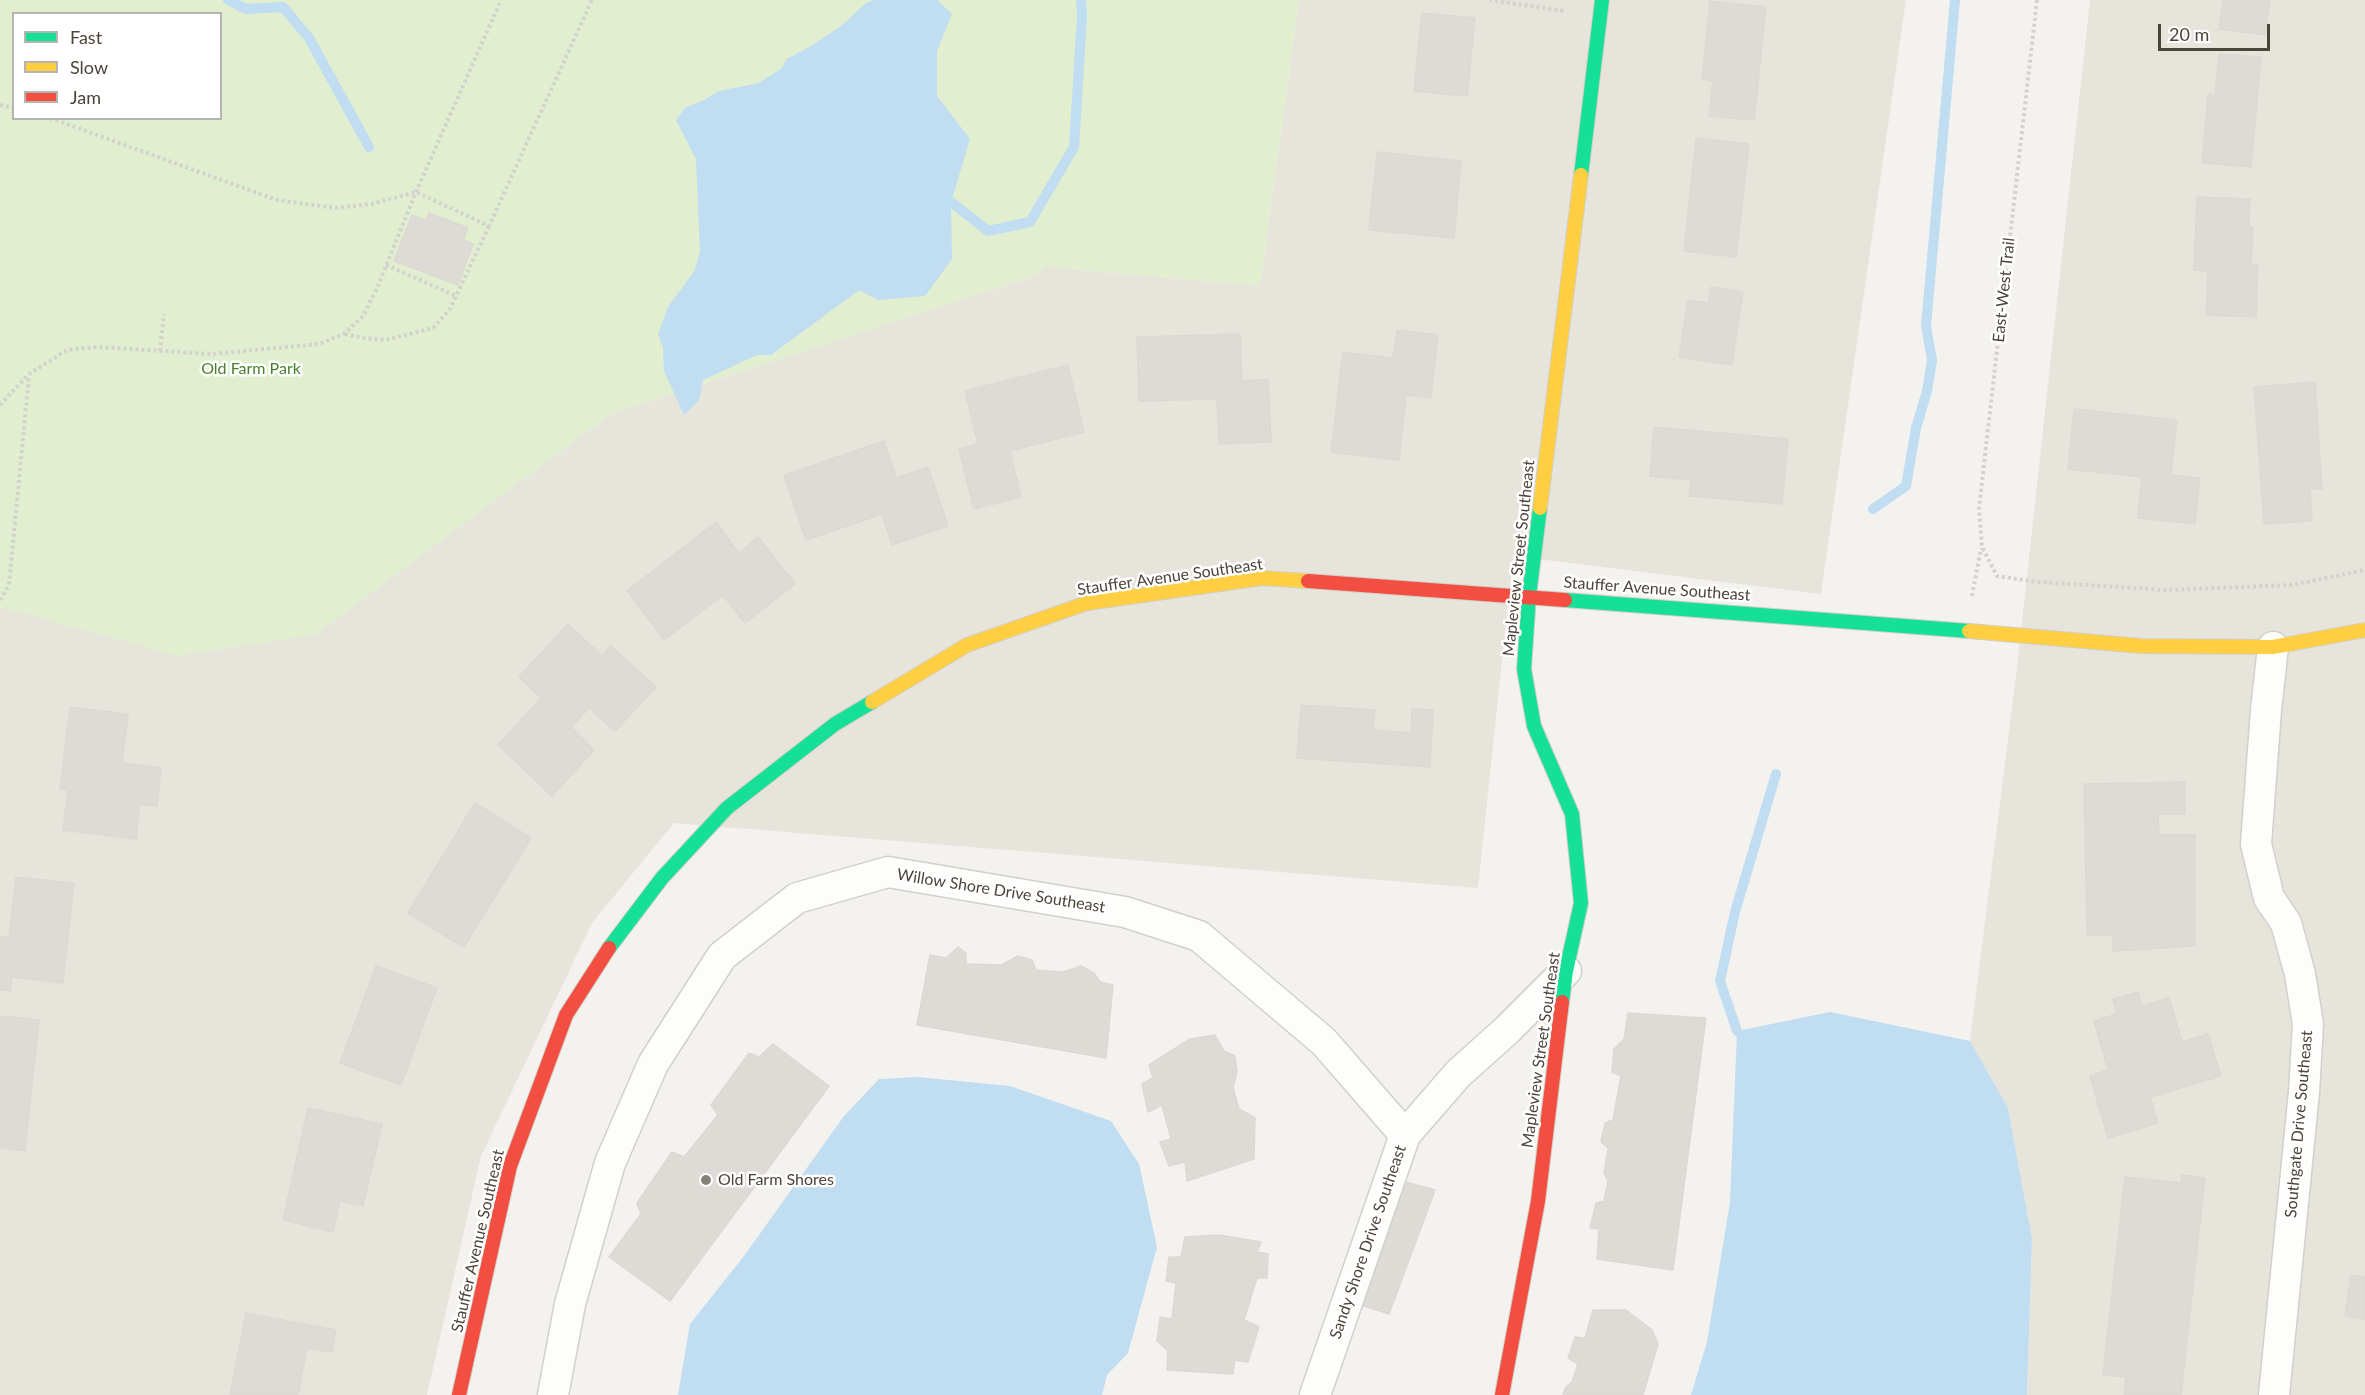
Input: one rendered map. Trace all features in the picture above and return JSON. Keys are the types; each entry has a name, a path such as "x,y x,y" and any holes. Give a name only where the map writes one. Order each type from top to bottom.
{"street":[{"name":"Mapleview Street Southeast","path":"1502,1395 1538,1200 1566,971 1581,903 1572,814 1534,726 1524,669 1529,596 1602,0"},
{"name":"Stauffer Avenue Southeast","path":"459,1395 510,1166 566,1015 608,949 662,878 727,808 835,724 967,645 1087,603 1262,578 1529,596 2141,646 2273,647 2365,630"},
{"name":"Southgate Drive Southeast","path":"2273,647 2256,844 2269,898 2286,923 2301,974 2308,1024 2303,1104 2274,1395"},
{"name":"Willow Shore Drive Southeast","path":"554,1395 570,1304 610,1163 653,1064 722,956 797,898 888,873 1125,912 1199,936 1324,1042 1405,1135"},
{"name":"Sandy Shore Drive Southeast","path":"1315,1395 1405,1135 1458,1074 1507,1030 1566,971"}],"path":[{"path":"0,405 29,374 67,350 98,346 211,354 319,344 344,334 363,316 501,0"},
{"path":"344,334 363,339 386,340 433,328 445,315 489,226 592,0"},
{"path":"1489,0 1600,15"},
{"name":"East-West Trail","path":"2037,0 1981,496 1982,547 1997,576 2037,582 2166,590 2292,585 2365,570"},
{"path":"56,120 278,200 335,208 371,204 416,192 489,226"},
{"path":"386,265 456,296"},
{"path":"160,351 164,314"},
{"path":"0,600 9,585 29,374"},
{"path":"1967,631 1974,575 1982,547"}],"shaded area":[{"path":"1299,0 1906,0 1821,594 1513,556 1478,888 674,823 592,923 481,1156 427,1395 0,1395 0,607 39,616 484,507 611,414 1035,276 1046,267 1260,286"},
{"path":"2090,0 2365,0 2365,1395 2027,1395 2032,1239 2008,1109 1970,1041 2017,667"}],"green space":[{"name":"Old Farm Park","path":"0,0 1299,0 1260,286 1046,267 1035,276 611,414 316,635 177,656 0,607"}],"water":[{"path":"874,0 937,0 952,14 937,51 937,96 970,139 951,202 952,259 925,296 878,300 859,290 771,355 757,355 703,380 699,400 684,415 664,371 663,347 658,334 668,307 695,270 700,251 696,159 676,120 685,108 719,91 759,83 782,68 787,59 841,26 866,3"},
{"path":"1830,1012 1970,1041 2008,1108 2032,1239 2027,1395 1691,1395 1707,1342 1730,1202 1737,1031"},
{"path":"918,1077 1010,1086 1111,1121 1139,1164 1157,1247 1128,1353 1107,1375 1102,1395 678,1395 690,1324 744,1256 844,1116 879,1079"}],"building":[{"path":"2223,0 2270,0 2265,35 2219,29"},
{"path":"1710,1 1766,7 1754,120 1709,116 1713,81 1702,79"},
{"path":"1422,13 1475,18 1467,96 1414,91"},
{"path":"2219,54 2261,57 2251,167 2202,163 2208,94 2215,95"},
{"path":"1696,138 1749,144 1736,257 1684,251"},
{"path":"1377,152 1461,161 1454,238 1369,230"},
{"path":"2197,197 2250,199 2249,227 2253,227 2251,264 2258,265 2256,317 2206,315 2208,271 2194,270"},
{"path":"429,213 468,228 463,240 473,244 458,285 394,261 412,215 426,221"},
{"path":"1711,287 1743,292 1732,365 1679,357 1688,300 1708,303"},
{"path":"1397,330 1438,335 1431,398 1406,395 1399,460 1331,452 1343,352 1393,358"},
{"path":"1240,334 1242,381 1268,379 1271,442 1219,444 1217,399 1139,401 1137,337"},
{"path":"1068,365 1084,432 1010,451 1021,497 974,509 959,449 978,444 965,391"},
{"path":"2315,382 2322,489 2310,489 2312,521 2264,524 2254,387"},
{"path":"2074,409 2177,420 2171,475 2200,478 2195,524 2138,518 2142,477 2068,469"},
{"path":"1654,427 1788,439 1782,504 1689,496 1691,480 1650,476"},
{"path":"884,441 896,478 928,467 948,526 892,545 882,514 806,540 784,475"},
{"path":"716,522 739,553 758,537 795,584 745,623 723,595 664,640 627,591"},
{"path":"568,624 602,656 611,646 656,687 615,731 589,708 571,727 594,750 552,796 498,745 541,698 519,677"},
{"path":"1301,705 1375,710 1373,730 1411,733 1412,709 1433,710 1430,767 1297,758"},
{"path":"70,707 128,714 122,763 161,768 157,806 140,804 136,839 63,830 68,790 60,789"},
{"path":"2185,782 2185,814 2158,814 2159,835 2195,835 2195,946 2113,951 2113,935 2087,935 2084,784"},
{"path":"475,803 531,838 464,947 408,913"},
{"path":"16,877 74,883 63,983 12,977 10,991 0,990 0,936 9,938"},
{"path":"958,947 966,953 966,964 1002,965 1018,956 1032,960 1036,970 1063,972 1081,966 1094,973 1100,982 1113,985 1106,1058 917,1025 930,955 946,958"},
{"path":"376,966 437,988 401,1085 340,1063"},
{"path":"2138,992 2142,1006 2169,998 2182,1042 2208,1034 2221,1076 2150,1097 2158,1123 2108,1138 2090,1076 2108,1070 2094,1021 2117,1014 2113,999"},
{"path":"1628,1013 1706,1018 1673,1270 1597,1259 1599,1229 1590,1228 1596,1203 1604,1201 1608,1181 1604,1173 1608,1148 1601,1142 1605,1123 1613,1120 1621,1076 1612,1072 1614,1049 1624,1039"},
{"path":"0,1016 39,1020 25,1151 0,1148"},
{"path":"1215,1035 1224,1051 1235,1056 1237,1071 1233,1088 1239,1109 1255,1118 1254,1159 1187,1181 1185,1162 1169,1166 1160,1142 1171,1139 1162,1105 1148,1112 1142,1084 1153,1078 1149,1065 1190,1039"},
{"name":"Old Farm Shores","path":"773,1044 829,1086 670,1301 609,1257 641,1214 637,1203 672,1152 684,1157 718,1115 711,1105 749,1053 759,1057"},
{"path":"308,1108 382,1124 363,1206 340,1201 333,1232 283,1220"},
{"path":"2182,1175 2205,1178 2181,1395 2124,1395 2126,1377 2103,1375 2125,1177 2181,1183"},
{"path":"1398,1180 1435,1190 1389,1314 1357,1304"},
{"path":"1219,1235 1261,1242 1257,1252 1268,1254 1267,1278 1257,1278 1244,1320 1259,1327 1248,1362 1235,1360 1233,1374 1167,1370 1168,1351 1157,1341 1160,1317 1172,1319 1176,1283 1166,1281 1169,1257 1181,1257 1185,1237"},
{"path":"2351,1275 2365,1277 2365,1319 2345,1316"},
{"path":"1593,1310 1626,1310 1652,1330 1658,1344 1643,1395 1563,1395 1565,1388 1572,1382 1578,1364 1568,1358 1575,1337 1585,1338"},
{"path":"246,1313 336,1330 332,1352 307,1348 298,1395 230,1395"}],"waterway":[{"path":"228,0 246,9 283,7 309,38 369,147"},
{"path":"951,202 988,231 1030,222 1074,147 1081,0"},
{"path":"1873,509 1906,486 1916,428 1927,391 1932,360 1926,326 1955,0"},
{"path":"1737,1031 1720,981 1735,912 1776,774"}],"traffic: fast":[{"path":"1581,175 1602,0"},
{"path":"1540,508 1529,596 1524,669 1534,726 1572,814 1581,903 1566,971 1562,1002"},
{"path":"1565,600 1969,631"},
{"path":"609,948 662,878 727,808 835,724 872,702"}],"traffic: slow":[{"path":"1540,508 1581,175"},
{"path":"872,702 967,645 1087,603 1262,578 1308,581"},
{"path":"1969,631 2141,646 2273,647 2365,630"}],"traffic: jam":[{"path":"1308,581 1565,600"},
{"path":"459,1395 510,1166 566,1015 609,948"},
{"path":"1502,1395 1538,1201 1562,1002"}],"place":[{"name":"Old Farm Shores","path":"706,1180"}]}
